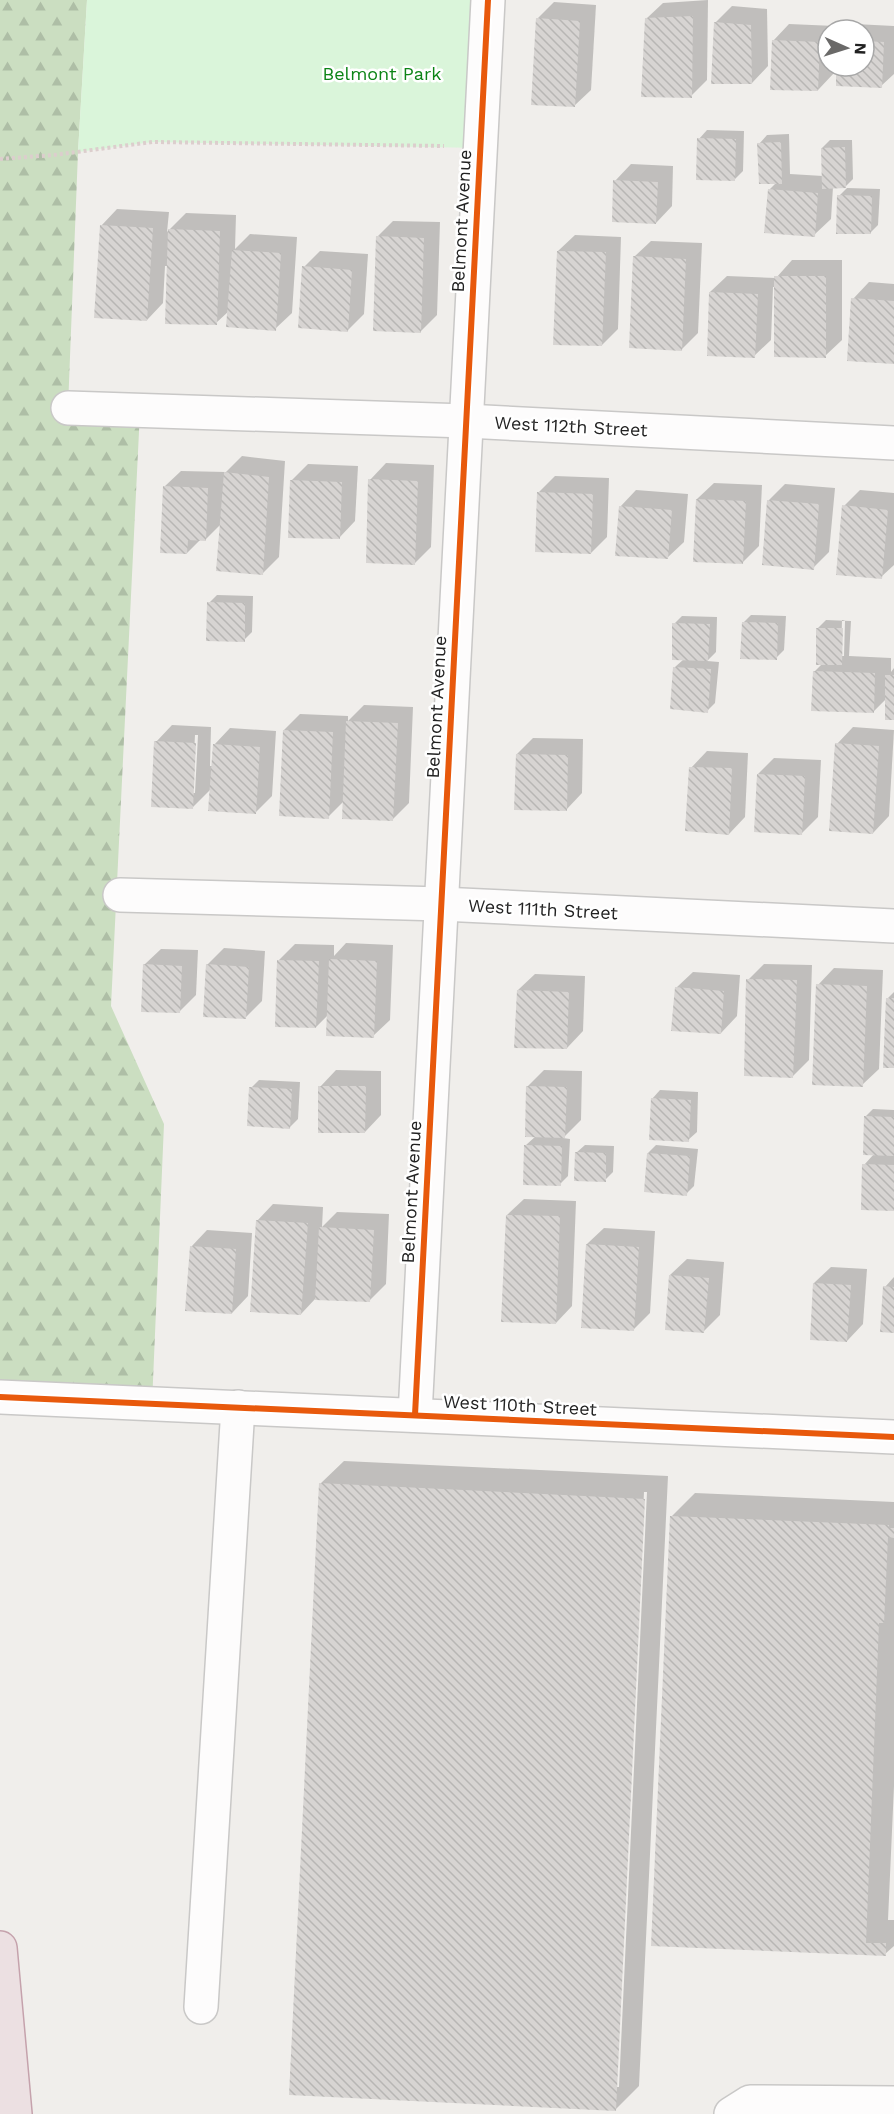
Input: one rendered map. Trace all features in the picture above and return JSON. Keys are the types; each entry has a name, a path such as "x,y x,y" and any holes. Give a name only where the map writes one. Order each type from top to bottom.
{"highway":[{"path":"0,1948 15,2114"}],"street":[{"name":"Belmont Avenue","path":"415,1415 488,0"},
{"name":"West 112th Street","path":"68,408 466,421 894,443"},
{"name":"West 111th Street","path":"120,895 441,904 894,926"},
{"name":"West 110th Street","path":"0,1397 894,1437"},
{"path":"201,2007 238,1407"},
{"path":"731,2114 750,2102 894,2103"}],"path":[{"path":"0,159 54,155 152,142 444,146"}],"green space":[{"path":"0,0 87,0 78,152 68,408 140,411 111,1006 164,1124 152,1404 0,1397"},
{"name":"Belmont Park","path":"87,0 488,0 480,148 152,142 78,152"}],"building":[{"path":"693,16 692,98 641,97 645,18"},
{"path":"536,18 580,21 575,107 531,105"},
{"path":"714,22 751,25 752,84 711,84"},
{"path":"772,40 816,42 818,91 770,90"},
{"path":"876,42 884,42 882,88 836,86 836,78 876,78"},
{"path":"697,138 736,139 735,181 696,180"},
{"path":"781,142 782,184 759,184 757,143"},
{"path":"845,147 846,188 822,189 821,148"},
{"path":"613,180 658,182 656,224 612,222"},
{"path":"768,189 818,193 815,237 764,233"},
{"path":"837,195 872,196 871,234 836,234"},
{"path":"100,225 153,228 147,321 94,318"},
{"path":"168,229 220,231 217,325 165,324"},
{"path":"376,236 424,238 421,333 373,331"},
{"path":"232,250 281,253 276,331 226,327"},
{"path":"557,251 606,252 602,346 553,345"},
{"path":"633,256 686,259 682,351 629,348"},
{"path":"302,266 352,270 348,332 298,328"},
{"path":"774,276 826,276 826,358 774,357"},
{"path":"709,292 758,294 755,358 707,356"},
{"path":"851,298 894,301 894,364 847,361"},
{"path":"224,472 269,477 263,575 216,571"},
{"path":"368,479 418,481 415,565 366,563"},
{"path":"290,480 342,482 340,539 288,538"},
{"path":"163,486 208,488 206,541 188,540 187,554 160,553"},
{"path":"537,492 593,494 591,554 535,552"},
{"path":"696,499 746,501 743,564 693,562"},
{"path":"767,500 819,504 814,570 762,565"},
{"path":"842,505 888,510 882,579 836,575"},
{"path":"619,506 672,510 668,559 615,556"},
{"path":"207,602 245,603 245,642 206,641"},
{"path":"742,622 778,623 777,660 740,659"},
{"path":"672,623 710,624 708,661 672,660"},
{"path":"816,628 843,628 842,665 816,665"},
{"path":"673,667 711,669 708,713 670,709"},
{"path":"813,671 875,673 874,713 811,711"},
{"path":"885,675 894,675 894,720 885,720"},
{"path":"346,721 398,723 393,821 342,819"},
{"path":"283,730 333,732 329,819 279,816"},
{"path":"154,741 196,743 193,809 151,807"},
{"path":"835,743 879,746 873,834 829,831"},
{"path":"213,744 260,747 256,814 208,811"},
{"path":"516,754 568,755 567,811 514,810"},
{"path":"689,767 732,768 729,835 685,831"},
{"path":"757,774 805,776 802,835 754,832"},
{"path":"329,959 377,961 374,1038 326,1036"},
{"path":"277,960 319,961 316,1028 275,1027"},
{"path":"143,964 182,966 180,1013 141,1012"},
{"path":"206,964 249,967 246,1019 203,1017"},
{"path":"746,979 797,980 793,1078 744,1076"},
{"path":"816,984 867,986 863,1087 812,1085"},
{"path":"675,987 724,991 721,1034 671,1031"},
{"path":"517,990 569,992 567,1049 514,1048"},
{"path":"886,998 894,998 894,1068 883,1068"},
{"path":"318,1086 366,1086 365,1133 318,1133"},
{"path":"526,1086 567,1087 565,1138 525,1137"},
{"path":"249,1087 292,1089 290,1129 247,1126"},
{"path":"651,1098 691,1100 689,1142 649,1140"},
{"path":"864,1116 894,1117 894,1156 863,1155"},
{"path":"524,1145 562,1146 561,1186 523,1185"},
{"path":"575,1152 606,1153 606,1182 574,1181"},
{"path":"647,1153 690,1156 687,1196 644,1192"},
{"path":"862,1164 894,1165 894,1211 861,1210"},
{"path":"506,1215 560,1216 556,1324 501,1322"},
{"path":"256,1220 308,1223 301,1315 250,1312"},
{"path":"319,1227 374,1230 370,1302 315,1300"},
{"path":"586,1244 639,1247 634,1331 581,1328"},
{"path":"190,1246 236,1249 232,1314 185,1311"},
{"path":"669,1275 709,1278 704,1333 665,1330"},
{"path":"813,1283 851,1285 847,1342 810,1340"},
{"path":"883,1286 894,1287 894,1333 880,1332"},
{"path":"319,1483 645,1499 616,2111 289,2095"},
{"path":"670,1516 889,1525 889,1528 894,1528 894,1538 888,1537 884,1623 879,1623 866,1943 886,1943 886,1956 651,1946"}],"cycle path":[{"path":"415,1415 488,0"},
{"path":"0,1397 894,1437"}]}
